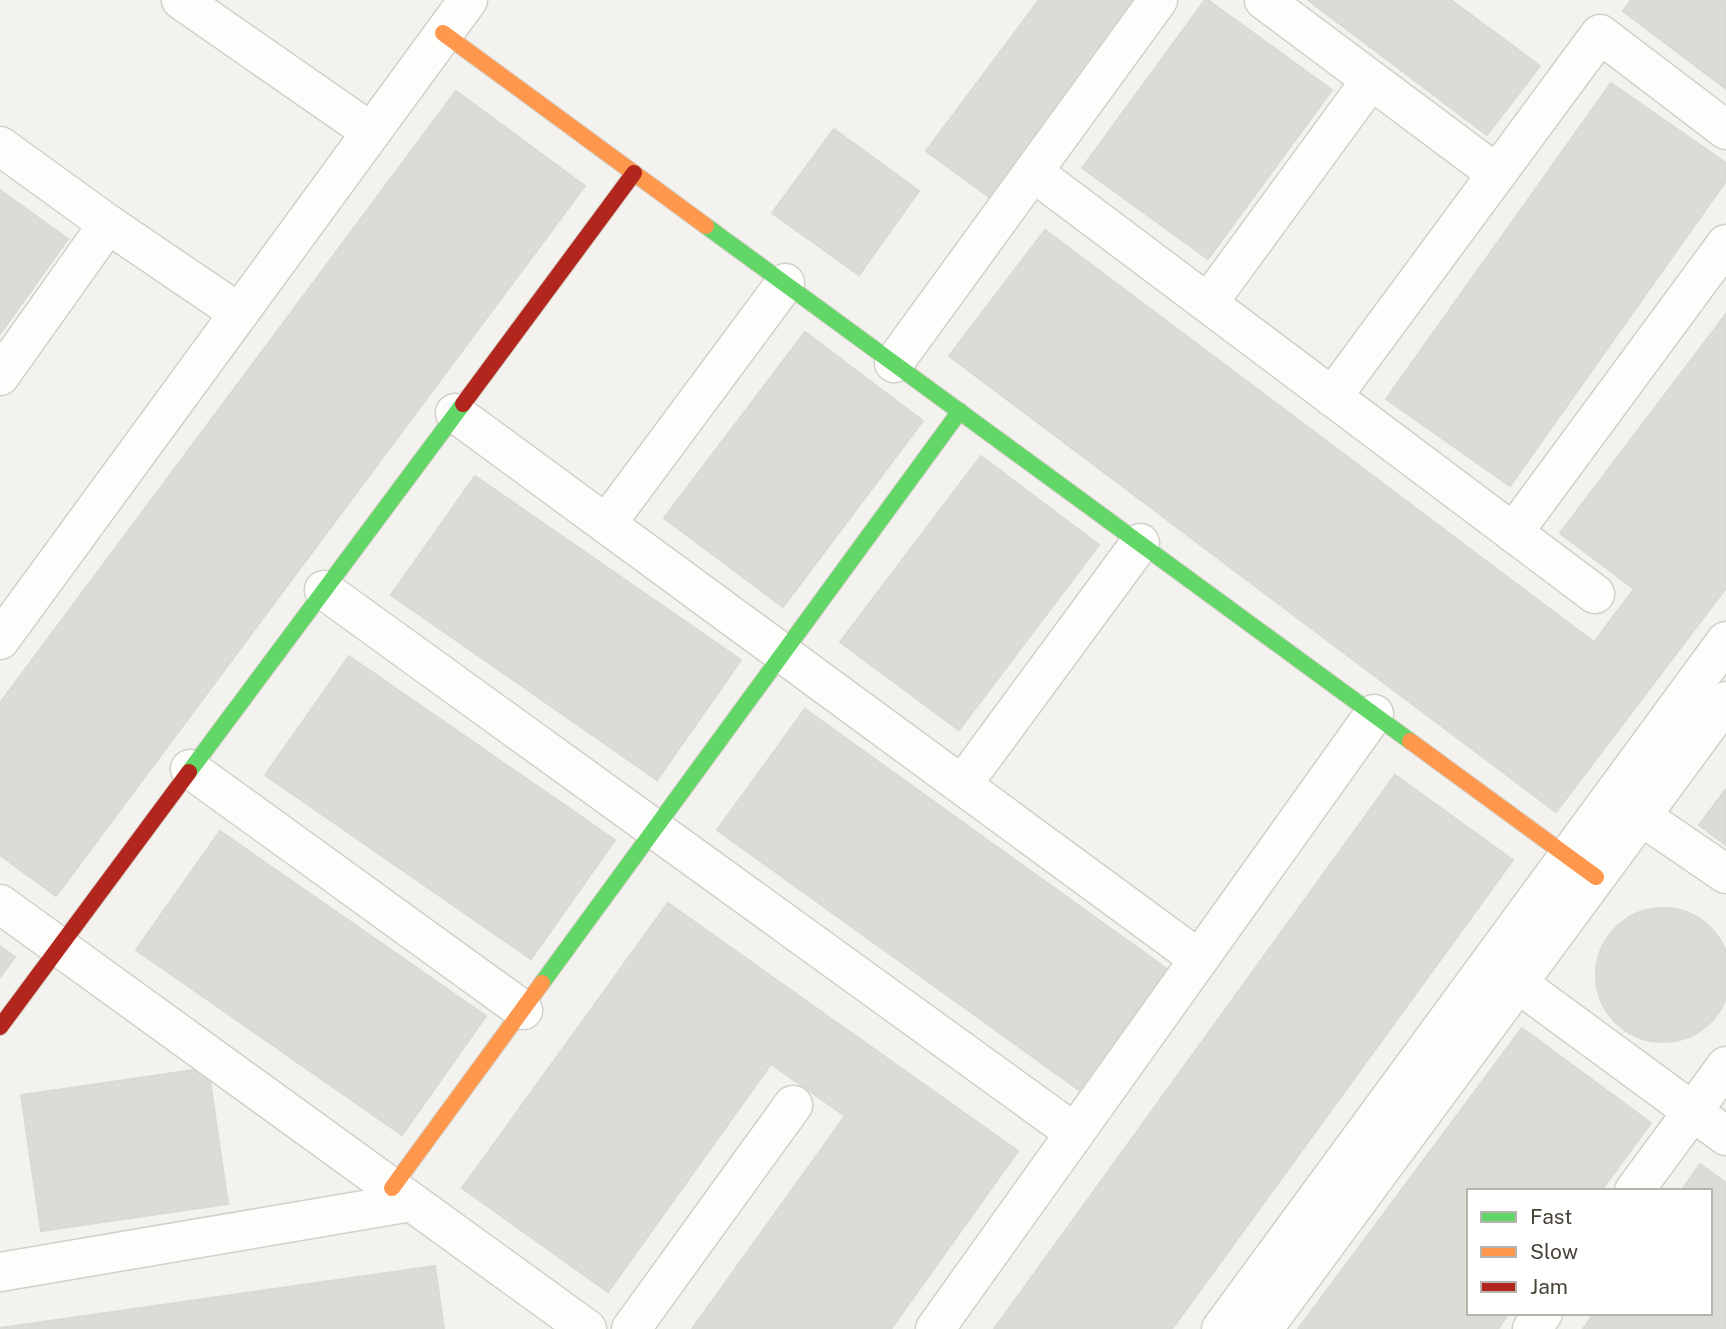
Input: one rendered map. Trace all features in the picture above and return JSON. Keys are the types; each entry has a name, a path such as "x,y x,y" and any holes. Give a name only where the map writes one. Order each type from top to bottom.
{"street":[{"path":"0,640 468,0"},
{"path":"894,363 1158,0"},
{"path":"1264,0 1497,174"},
{"path":"184,1 371,132"},
{"path":"443,33 1582,867"},
{"path":"1332,397 1600,34 1726,130"},
{"path":"1208,303 1371,80"},
{"path":"0,146 239,313"},
{"path":"1033,172 1595,594"},
{"path":"0,1027 634,173"},
{"path":"0,376 108,224"},
{"path":"1513,533 1726,244"},
{"path":"607,523 785,283"},
{"path":"0,1272 402,1195 523,1010 960,411"},
{"path":"455,412 1199,959"},
{"path":"962,785 1140,543"},
{"path":"324,590 1075,1133"},
{"path":"1221,1329 1504,973 1582,867 1726,641"},
{"path":"1582,867 1641,816 1726,701"},
{"path":"935,1329 1374,714"},
{"path":"190,769 523,1010"},
{"path":"1641,816 1726,874"},
{"path":"0,904 587,1329"},
{"path":"1504,973 1726,1136"},
{"path":"1263,1329 1504,973"},
{"path":"1635,1189 1726,1066"},
{"path":"631,1329 793,1105"}],"building":[{"path":"1039,0 1136,0 989,197 926,151"},
{"path":"1205,0 1332,90 1208,259 1082,168"},
{"path":"1308,0 1451,0 1540,66 1487,135"},
{"path":"1631,0 1726,0 1726,89 1623,11"},
{"path":"1611,83 1726,163 1726,181 1510,486 1386,399"},
{"path":"456,91 585,186 56,896 0,855 0,703"},
{"path":"834,129 919,191 859,275 772,213"},
{"path":"0,190 68,239 0,334"},
{"path":"1045,230 1594,642 1634,589 1560,533 1726,314 1726,588 1556,812 949,356"},
{"path":"805,332 923,421 783,607 664,518"},
{"path":"981,456 1099,545 959,730 840,642"},
{"path":"475,476 741,660 657,780 391,595"},
{"path":"349,656 615,840 531,959 265,775"},
{"path":"805,709 1167,969 1079,1090 717,830"},
{"path":"1395,775 1513,860 1172,1329 994,1329"},
{"path":"1726,789 1726,845 1699,825"},
{"path":"220,831 486,1016 402,1135 136,950"},
{"path":"668,903 1018,1151 891,1329 692,1329 845,1116 771,1064 608,1292 462,1188"},
{"path":"1663,908 1689,913 1710,928 1725,949 1725,1001 1710,1022 1689,1037 1663,1042 1637,1037 1616,1022 1601,1001 1596,975 1601,949 1616,928 1637,913"},
{"path":"0,946 15,957 0,977"},
{"path":"1522,1028 1651,1123 1602,1189 1467,1189 1467,1315 1508,1315 1498,1329 1298,1329"},
{"path":"208,1068 228,1204 41,1231 21,1095"},
{"path":"1700,1164 1726,1183 1726,1329 1583,1329 1593,1315 1712,1315 1712,1189 1682,1189"},
{"path":"435,1266 444,1329 0,1329 0,1328"}],"traffic: fast":[{"path":"706,226 1410,741"},
{"path":"189,772 463,404"},
{"path":"542,983 960,411"}],"traffic: slow":[{"path":"443,33 706,226"},
{"path":"1410,741 1596,877"},
{"path":"392,1188 542,983"}],"traffic: jam":[{"path":"463,404 634,173"},
{"path":"0,1027 189,772"}]}
